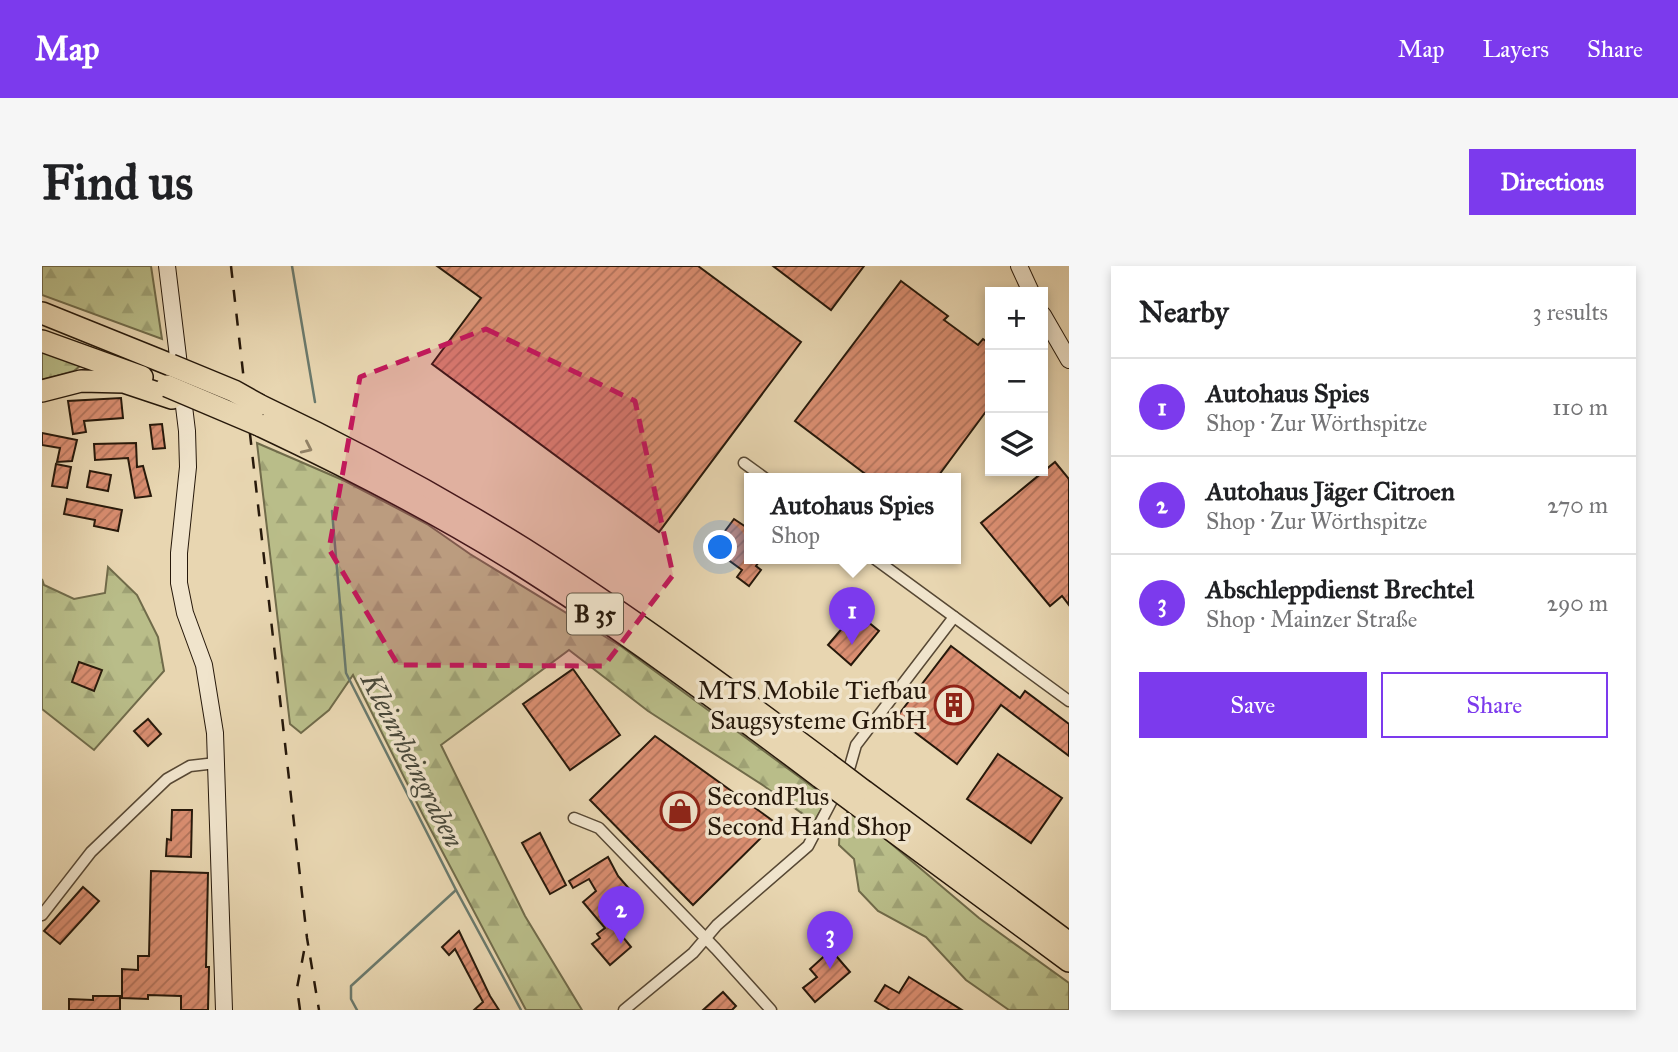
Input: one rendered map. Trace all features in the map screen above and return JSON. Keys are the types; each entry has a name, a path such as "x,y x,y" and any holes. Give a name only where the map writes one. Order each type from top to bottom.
{"highway":[{"path":"42,313 170,381"},
{"path":"42,328 100,345 170,381 233,397 259,415"},
{"name":"B 35","path":"42,341 170,381 226,411 259,415 324,437 440,499 631,620 823,770 1069,943"},
{"path":"42,391 81,381 170,381"},
{"name":"B 35","path":"860,797 1069,961"}],"main road":[{"path":"167,266 187,431 188,467 179,553 179,583 185,613 200,653 212,702 224,1010"},
{"path":"1019,266 1029,287"},
{"path":"1048,324 1069,360"}],"street":[{"path":"744,463 757,473"},
{"path":"882,564 1069,701"},
{"path":"624,1010 693,953 704,937 808,846 850,766 856,745 954,617"},
{"path":"42,915 92,852 167,779 190,766 216,763"},
{"path":"574,818 598,828 771,1010"}],"highlighted area":[{"path":"486,329 635,401 673,575 604,666 398,665 329,549 360,377"}],"green space":[{"path":"42,266 151,266 162,339 42,295"},
{"path":"42,352 79,363 80,366 74,371 42,380"},
{"path":"257,443 345,481 427,524 470,554 622,647 828,798 814,822 764,786 648,711 569,650 441,745 525,916 582,1010 526,1010 353,675 329,710 301,733 290,724"},
{"path":"108,567 137,595 158,637 164,671 94,750 42,709 42,579 44,585 74,599 105,593"},
{"path":"850,809 979,918 1069,983 1069,1010 1009,1010 966,980 926,937 878,911 859,891 854,859 839,845 840,823"}],"building":[{"path":"437,266 698,266 801,342 659,532 432,364 481,298"},
{"path":"773,266 864,266 831,310"},
{"path":"901,281 948,316 944,320 978,345 983,339 985,340 985,413 940,473 864,473 795,421"},
{"path":"121,398 123,418 84,421 86,432 73,434 68,401"},
{"path":"162,424 165,448 153,449 150,425"},
{"path":"42,433 77,440 72,461 57,462 60,448 42,445"},
{"path":"136,443 137,467 143,466 151,496 135,498 128,458 95,460 94,444"},
{"path":"1055,462 1069,479 1069,605 1062,596 1050,606 981,523 1038,476 1048,476 1048,468"},
{"path":"56,464 71,467 67,488 52,486"},
{"path":"90,471 111,475 108,491 87,487"},
{"path":"67,499 122,510 118,531 94,526 95,520 64,514"},
{"path":"734,519 744,526 744,564 757,564 756,566 761,570 749,586 737,577 742,570 727,559 736,547 722,535"},
{"path":"856,612 879,631 851,665 828,645"},
{"name":"MTS Mobile Tiefbau Saugsysteme GmbH","path":"951,646 1020,698 1025,691 1069,724 1069,756 1001,705 957,764 896,718"},
{"path":"79,662 102,670 94,691 72,682"},
{"path":"573,669 620,735 570,770 523,704"},
{"path":"148,719 161,734 148,746 134,731"},
{"name":"SecondPlus Second Hand Shop","path":"655,736 776,823 693,905 590,800"},
{"path":"998,754 1062,798 1031,843 967,799"},
{"path":"172,810 192,810 191,857 166,856 167,839 171,840"},
{"path":"540,833 566,885 550,894 522,843"},
{"path":"608,857 618,876 631,891 604,914 631,947 610,965 592,944 600,938 597,934 605,928 583,902 596,891 589,879 573,888 569,881"},
{"path":"151,871 208,873 208,1010 181,1010 181,996 148,995 148,999 122,998 122,969 138,970 138,956 149,956"},
{"path":"83,887 99,901 60,944 44,931"},
{"path":"459,931 499,1010 474,1010 483,1002 455,949 449,955 442,947"},
{"path":"831,950 850,972 815,1002 803,988 817,977 810,969"},
{"path":"909,977 962,1010 890,1010 875,1001 885,985 899,993"},
{"path":"723,992 736,1006 732,1010 703,1010"},
{"path":"93,996 120,996 120,1010 69,1010 69,999 93,1000"}],"waterway":[{"name":"Kleinrheingraben","path":"292,266 315,402"},
{"name":"Kleinrheingraben","path":"332,511 346,673 456,890 521,1010"},
{"path":"357,1010 351,999 351,986 456,890"}],"railway":[{"path":"231,266 307,938 319,1010"},
{"path":"300,1010 297,988 304,951"}],"place":[{"name":"Autohaus Spies","path":"852,645"},
{"name":"MTS Mobile Tiefbau Saugsysteme GmbH","path":"954,705"},
{"name":"SecondPlus Second Hand Shop","path":"680,811"},
{"name":"Autohaus Jäger Citroen","path":"621,944"},
{"name":"Abschleppdienst Brechtel","path":"830,969"}]}
